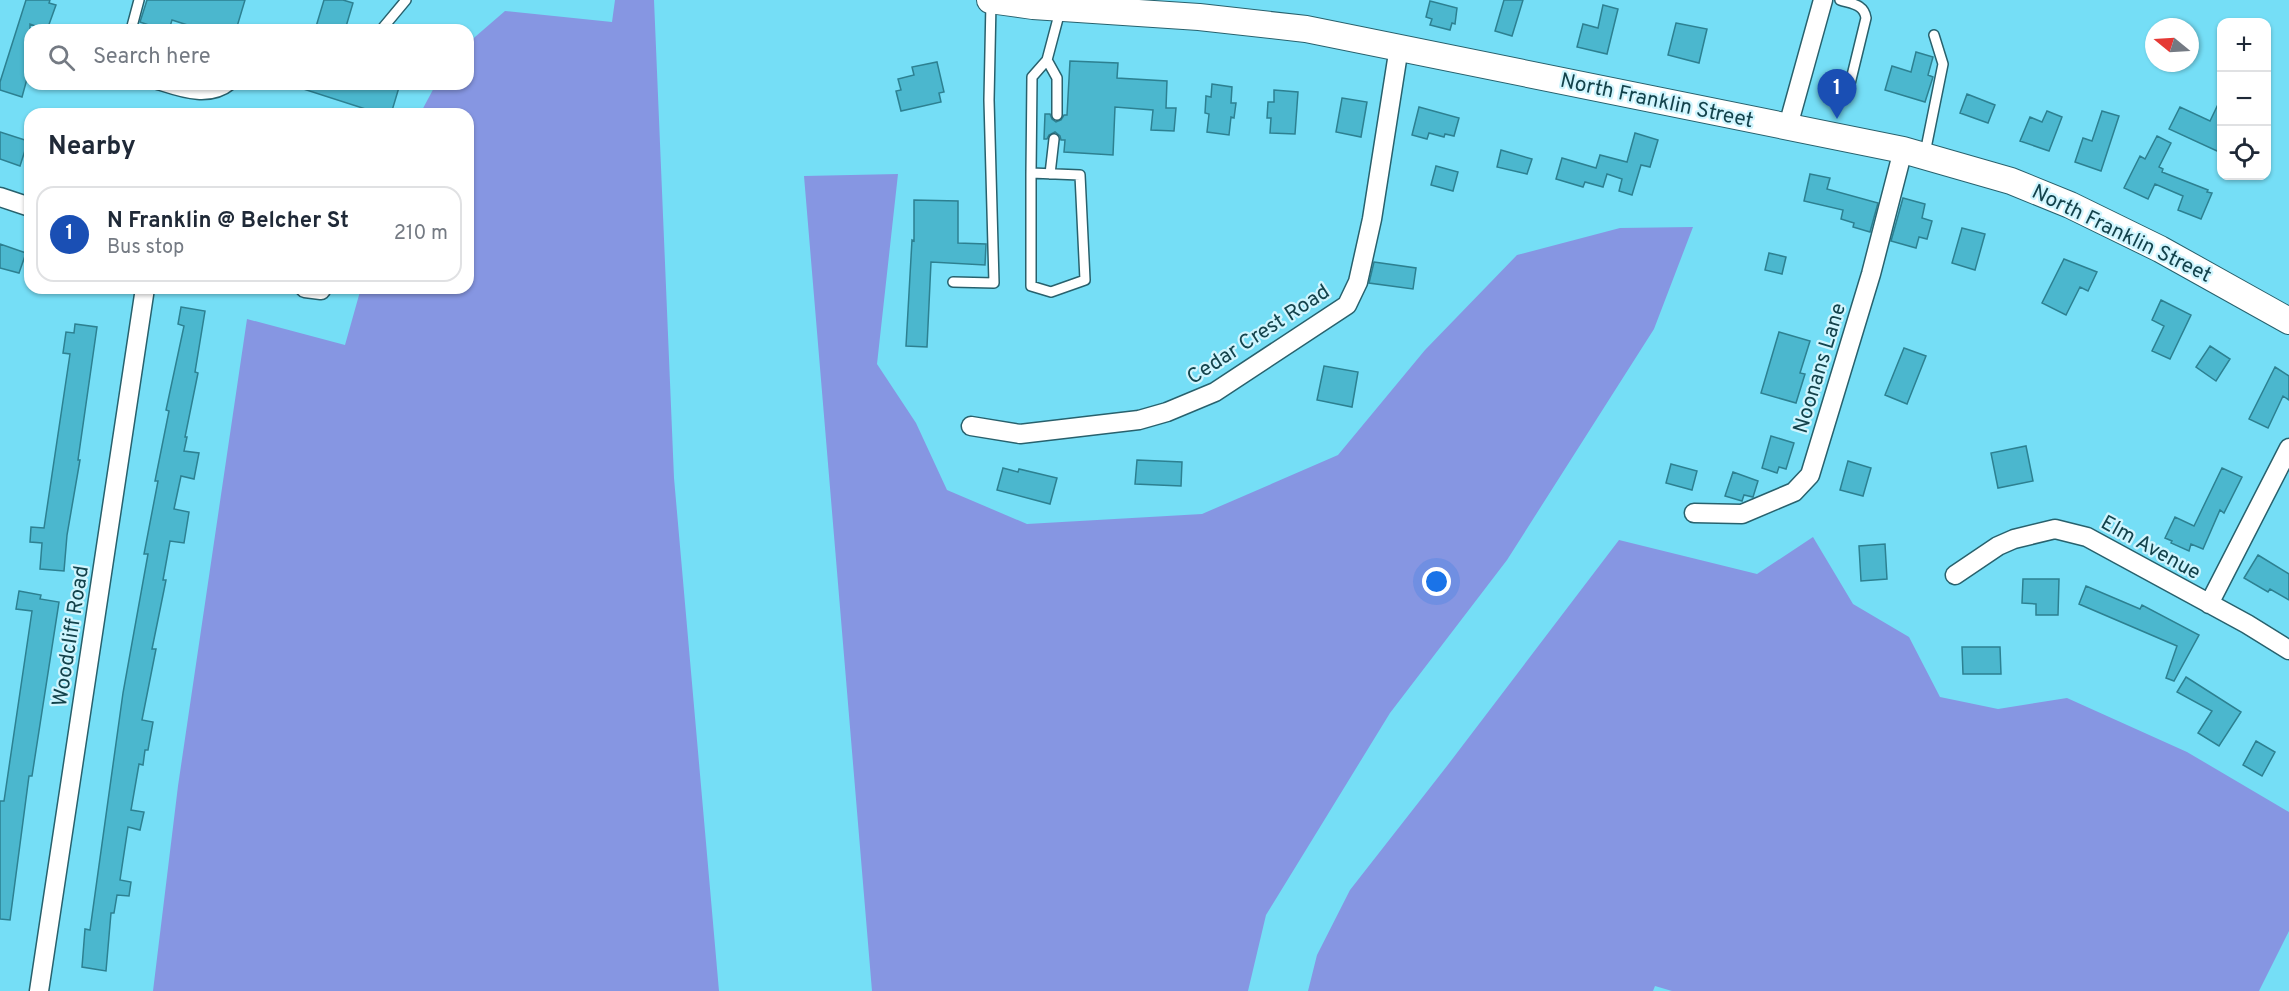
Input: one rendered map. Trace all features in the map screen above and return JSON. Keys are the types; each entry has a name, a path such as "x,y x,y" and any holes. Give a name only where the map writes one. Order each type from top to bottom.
{"main road":[{"name":"North Franklin Street","path":"990,0 1060,9 1235,20 1306,29 1913,153 2011,181 2088,213 2211,276 2289,321"}],"street":[{"path":"1788,126 1823,0"},
{"name":"Cedar Crest Road","path":"971,426 1020,434 1139,420 1167,412 1215,392 1347,305 1358,282 1372,219 1398,47"},
{"name":"Noonans Lane","path":"1694,513 1742,514 1794,492 1809,475 1871,274 1913,153"},
{"path":"0,197 24,205"},
{"name":"Woodcliff Road","path":"39,991 144,294"},
{"path":"2209,604 2289,448"},
{"name":"Elm Avenue","path":"1955,575 1998,546 2014,539 2055,529 2087,537 2289,650"}],"lane":[{"path":"133,24 139,0"},
{"path":"386,24 406,0"},
{"path":"953,282 994,284 989,100 990,0"},
{"path":"1840,0 1861,6 1866,18 1847,96"},
{"path":"1031,173 1080,175 1085,280 1051,292 1031,286 1031,173 1032,77 1047,60 1060,9"},
{"path":"1913,153 1943,64 1935,35"},
{"path":"1047,60 1057,78 1057,115"},
{"path":"178,90 196,95 222,90"},
{"path":"1050,174 1054,139"}],"shaded area":[{"path":"615,0 654,0 674,478 719,991 153,991 178,786 247,319 345,345 359,294 474,294 474,108 423,108 433,90 474,90 474,38 505,11 612,22"},
{"path":"898,174 877,364 916,423 947,490 1027,524 1202,514 1338,455 1425,350 1517,255 1620,228 1693,227 1654,329 1507,560 1390,713 1266,915 1248,991 872,991 804,176"},
{"path":"1813,537 1853,604 1909,637 1940,697 1998,709 2067,698 2187,752 2289,812 2289,931 2259,991 1672,991 1655,986 1653,991 1308,991 1317,955 1350,890 1619,540 1757,574"}],"building":[{"path":"26,0 50,0 49,3 56,5 49,24 24,24 24,90 22,97 0,90 0,82"},
{"path":"147,0 245,0 238,24 184,24 172,20 171,24 140,22"},
{"path":"324,0 343,0 353,3 347,24 317,24"},
{"path":"1504,0 1523,0 1512,36 1495,31"},
{"path":"1430,1 1457,8 1455,24 1452,23 1450,30 1430,25 1432,19 1426,17"},
{"path":"1603,5 1618,9 1607,54 1577,47 1583,24 1598,28"},
{"path":"1676,23 1707,29 1699,63 1668,55"},
{"path":"1916,52 1933,57 1928,75 1933,77 1925,102 1885,90 1892,66 1911,72"},
{"path":"1070,61 1118,63 1117,78 1167,81 1166,108 1176,108 1174,131 1151,130 1153,110 1115,107 1113,155 1064,152 1065,140 1061,140 1055,132 1044,139 1045,114 1050,114 1056,122 1067,115"},
{"path":"937,62 944,92 939,93 941,102 901,111 896,91 901,90 898,79 914,75 912,67"},
{"path":"1212,84 1232,87 1231,103 1236,103 1234,118 1231,117 1229,135 1207,132 1209,114 1205,113 1206,96 1211,97"},
{"path":"306,90 398,90 393,108 362,108"},
{"path":"1274,90 1298,92 1295,134 1270,133 1271,118 1267,118 1268,102 1274,102"},
{"path":"1967,94 1995,105 1988,123 1960,113"},
{"path":"1342,98 1367,102 1361,137 1336,132"},
{"path":"2217,106 2217,151 2169,129 2180,107 2210,121"},
{"path":"1419,107 1459,118 1454,136 1445,134 1444,137 1429,133 1427,139 1412,135"},
{"path":"2047,111 2062,117 2049,151 2020,141 2030,117 2042,122"},
{"path":"2102,111 2119,116 2101,171 2075,162 2083,138 2092,141"},
{"path":"0,132 24,140 24,154 20,166 0,159"},
{"path":"1635,133 1658,140 1650,167 1641,165 1632,195 1619,191 1622,179 1607,174 1603,187 1585,182 1583,187 1556,179 1562,158 1596,168 1600,155 1627,162"},
{"path":"2157,136 2171,143 2159,167 2163,169 2162,172 2212,193 2201,219 2178,210 2183,196 2155,184 2148,199 2124,188 2140,156 2145,159"},
{"path":"1501,150 1532,159 1527,174 1497,167"},
{"path":"1436,166 1458,172 1453,191 1431,185"},
{"path":"1810,174 1830,178 1827,189 1878,203 1870,232 1853,227 1854,223 1841,219 1843,210 1804,201"},
{"path":"1903,198 1925,204 1922,218 1932,221 1927,239 1919,237 1916,248 1891,241"},
{"path":"914,200 958,201 958,243 986,244 985,265 931,262 927,347 906,346 912,240 914,241"},
{"path":"1962,228 1985,234 1975,270 1952,263"},
{"path":"0,244 24,252 19,273 0,268"},
{"path":"1769,253 1786,257 1782,274 1765,270"},
{"path":"2064,259 2097,272 2088,291 2080,287 2066,315 2042,303"},
{"path":"1374,262 1416,268 1413,289 1369,283"},
{"path":"2161,300 2191,315 2170,359 2152,351 2164,326 2152,320"},
{"path":"181,307 205,311 195,372 198,373 184,451 199,453 194,479 181,476 174,509 189,512 184,543 170,541 163,580 166,580 152,649 156,649 142,720 153,722 143,765 139,764 131,810 144,812 140,830 128,827 120,880 131,882 129,896 117,895 114,913 111,913 106,971 82,967 85,929 90,930 123,693 148,554 144,554 158,481 155,481 169,411 166,410 184,326 178,324"},
{"path":"75,324 97,327 78,460 80,460 67,535 64,571 40,569 42,543 30,542 31,527 44,528 70,354 63,353 66,332 74,333"},
{"path":"1779,332 1810,341 1800,373 1805,374 1796,403 1761,393"},
{"path":"2210,346 2230,359 2216,381 2196,367"},
{"path":"1904,348 1926,356 1907,404 1885,395"},
{"path":"1324,366 1358,372 1352,407 1317,400"},
{"path":"2275,367 2289,376 2289,400 2283,396 2268,428 2249,419"},
{"path":"1771,436 1794,443 1786,469 1779,467 1777,473 1762,468"},
{"path":"2026,446 2033,481 1998,488 1991,453"},
{"path":"1137,460 1182,462 1181,486 1135,484"},
{"path":"1848,461 1871,468 1863,496 1840,490"},
{"path":"1671,464 1697,471 1692,490 1666,483"},
{"path":"1003,468 1018,472 1019,469 1057,478 1050,504 997,490"},
{"path":"2222,468 2242,477 2224,513 2220,510 2203,549 2191,544 2189,551 2171,543 2172,541 2165,538 2175,517 2194,526"},
{"path":"1733,472 1758,481 1753,497 1744,495 1742,501 1725,496"},
{"path":"1885,544 1887,579 1861,581 1859,546"},
{"path":"2258,555 2289,574 2289,600 2270,589 2268,592 2244,578"},
{"path":"2023,579 2059,579 2058,615 2036,615 2036,604 2022,603"},
{"path":"2086,586 2140,609 2142,605 2199,635 2174,681 2166,678 2177,646 2079,604"},
{"path":"19,591 41,595 40,599 59,602 32,776 29,776 10,920 0,919 0,801 4,801 32,611 16,609"},
{"path":"1962,647 2000,647 2001,674 1963,674"},
{"path":"2186,677 2241,712 2219,746 2198,733 2212,711 2177,692"},
{"path":"2256,741 2275,752 2262,776 2243,765"}],"place":[{"name":"N Franklin @ Belcher St","path":"1837,119"}]}
